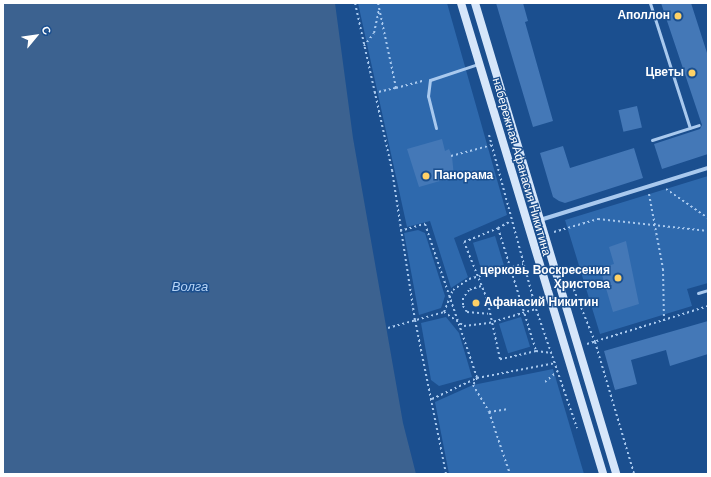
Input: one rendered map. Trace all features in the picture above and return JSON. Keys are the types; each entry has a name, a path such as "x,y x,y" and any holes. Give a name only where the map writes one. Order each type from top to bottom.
{"main road":[{"name":"набережная Афанасия Никитина","path":"462,3 526,225 603,474"},
{"name":"набережная Афанасия Никитина","path":"475,3 537,221 616,474"},
{"path":"526,225 537,221"}],"street":[{"path":"537,221 708,168"}],"lane":[{"path":"650,3 690,128"},
{"path":"436,128 428,96 430,80 479,64"},
{"path":"652,140 699,125"},
{"path":"698,293 708,290"}],"path":[{"path":"354,3 374,93 415,320 446,474"},
{"path":"378,3 396,88"},
{"path":"364,46 374,33 379,9"},
{"path":"374,93 430,80"},
{"path":"488,131 511,221 536,309 559,370 578,430"},
{"path":"452,156 492,145"},
{"path":"658,184 708,218"},
{"path":"648,187 663,269 664,321"},
{"path":"546,218 554,240"},
{"path":"551,233 598,219 655,223 708,231"},
{"path":"511,221 464,242 476,279 481,286 489,323 500,359 536,351 553,353 564,350"},
{"path":"400,231 425,224 456,321 477,378 473,385 489,412 510,474"},
{"path":"498,228 509,268 536,351"},
{"path":"444,312 449,297 469,279 476,279 523,264"},
{"path":"568,277 594,342 634,474"},
{"path":"481,286 469,290 463,298 463,306 467,312 488,314"},
{"path":"576,348 708,306"},
{"path":"444,312 464,326 489,323 536,309"},
{"path":"388,328 444,312"},
{"path":"432,399 477,378 556,363"},
{"path":"545,382 559,370"},
{"path":"489,412 507,409"}],"shaded area":[{"path":"358,3 447,3 507,215 454,238 468,277 451,288 430,221 407,227"},
{"path":"708,176 708,283 687,289 692,306 600,334 565,220"},
{"path":"418,230 425,233 445,296 441,308 419,315 404,233"},
{"path":"495,236 504,265 482,271 473,243"},
{"path":"446,317 459,333 472,377 439,386 431,380 421,323"},
{"path":"521,317 530,347 508,353 499,324"},
{"path":"553,369 584,474 449,474 435,402 473,385"}],"water":[{"name":"Волга","path":"3,3 335,3 353,138 403,423 416,474 3,474"}],"building":[{"path":"496,3 523,3 528,21 525,22 553,121 533,127"},
{"path":"661,3 691,3 708,56 708,154 662,169 654,144 700,129 702,125"},
{"path":"637,106 642,127 623,132 618,110"},
{"path":"442,139 445,151 449,149 452,156 454,177 419,187 407,149"},
{"path":"563,146 570,168 634,148 643,178 565,203 559,201 553,197 540,153"},
{"path":"626,241 639,304 613,312 600,268 614,264 609,247"},
{"path":"708,321 708,354 670,366 666,350 631,360 637,384 615,390 604,351"}],"place":[{"name":"Аполлон","path":"678,16"},
{"name":"Цветы","path":"692,73"},
{"name":"Панорама","path":"426,176"},
{"name":"церковь Воскресения Христова","path":"618,278"},
{"name":"Афанасий Никитин","path":"476,303"}]}
